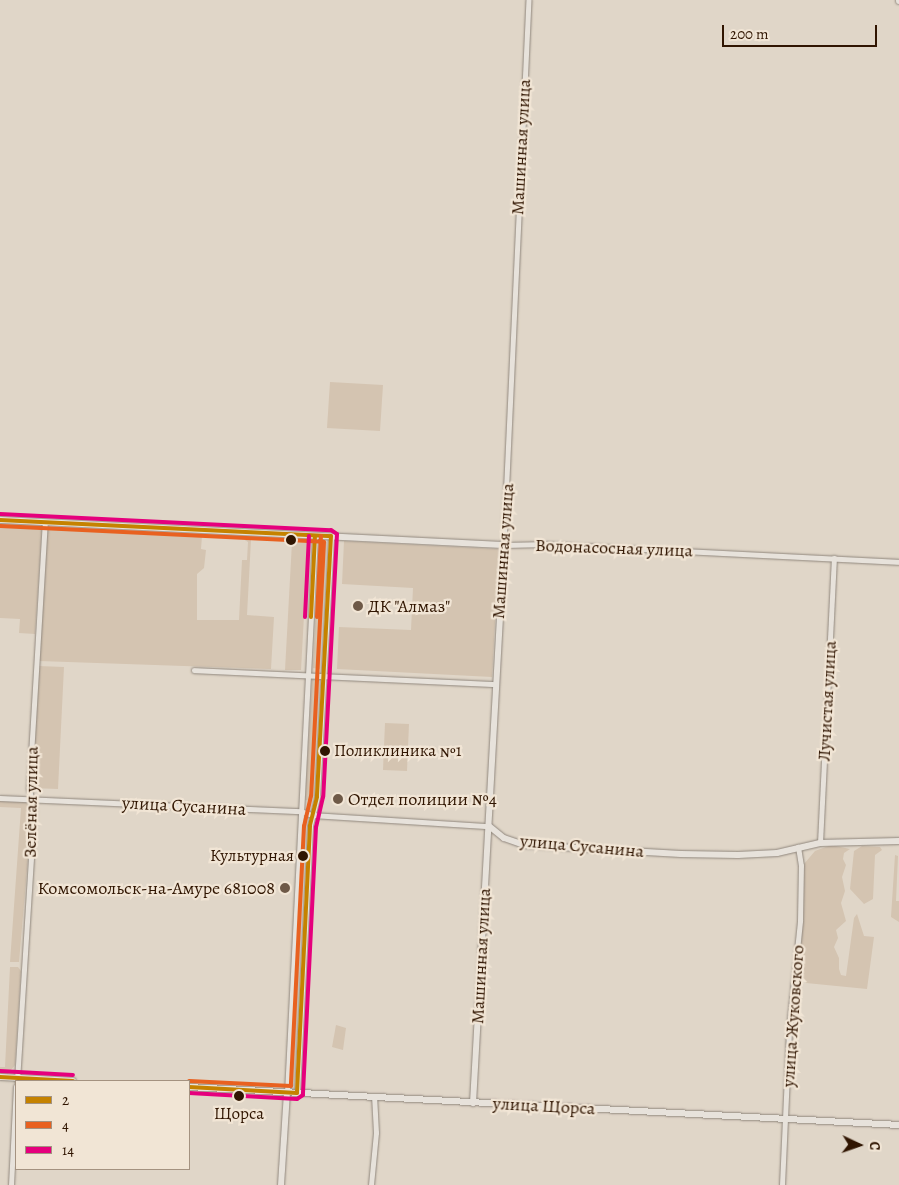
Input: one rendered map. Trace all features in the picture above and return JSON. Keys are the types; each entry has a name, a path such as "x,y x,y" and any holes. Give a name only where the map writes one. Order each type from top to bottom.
{"street":[{"name":"Машинная улица","path":"473,1103 490,826 495,684 504,545 529,0"},
{"name":"Водонасосная улица","path":"0,520 504,545 557,544 899,562"},
{"name":"Зелёная улица","path":"17,1080 34,811 30,799 35,664 45,522"},
{"path":"282,1185 315,536"},
{"path":"297,1093 312,815 317,797 331,536"},
{"name":"Лучистая улица","path":"820,843 834,558"},
{"path":"194,670 495,684"},
{"name":"улица Сусанина","path":"0,798 301,811 312,815 490,826 504,838 524,844 738,855 820,843 899,841"},
{"name":"улица Жуковского","path":"782,1185 789,1028 800,920 801,866 798,847"},
{"path":"0,1077 17,1080"},
{"name":"улица Щорса","path":"190,1088 899,1126"},
{"path":"371,1185 376,1133 374,1097"},
{"path":"11,1185 15,1107"}],"shaded area":[{"path":"330,382 383,385 380,431 327,428"},
{"path":"0,523 40,525 42,530 35,634 19,633 20,619 0,618"},
{"path":"50,527 202,536 201,549 206,550 204,568 197,574 197,620 239,620 242,560 247,560 248,542 243,539 251,540 247,615 274,617 271,669 39,661 46,530"},
{"path":"344,541 499,549 492,677 337,669 339,627 411,630 413,588 342,584"},
{"path":"292,542 308,543 301,670 285,670"},
{"path":"319,542 327,542 320,669 313,668"},
{"path":"38,666 64,667 58,789 32,788"},
{"path":"312,679 320,679 312,801 305,800"},
{"path":"385,723 409,724 407,771 383,770"},
{"path":"0,801 26,802 32,811 19,962 10,962 21,808 0,807"},
{"path":"306,815 294,1086 289,1086 303,818"},
{"path":"831,845 850,849 844,853 843,859 846,865 842,877 845,891 841,903 846,921 836,930 838,938 834,947 839,958 839,969 841,975 846,976 854,918 857,914 864,936 874,937 867,989 806,983 800,973 804,864 815,851"},
{"path":"862,846 880,847 882,850 875,855 873,899 864,904 850,889 854,851"},
{"path":"895,855 898,856 896,901 899,901 899,922 891,917"},
{"path":"10,967 18,967 21,971 15,1065 7,1075 0,1075 0,1067 5,1067"},
{"path":"336,1025 346,1028 343,1050 332,1047"}],"transit line":[{"name":"14","path":"0,514 331,530 337,534 323,797 316,827 303,1095 297,1099 190,1093"},
{"name":"2","path":"0,520 331,536 317,797 310,826 297,1093 190,1087"},
{"name":"4","path":"0,526 324,542 311,796 304,826 291,1086 190,1081"},
{"name":"14","path":"305,617 309,536"},
{"name":"2","path":"311,617 315,536"},
{"name":"4","path":"317,617 321,536"},
{"name":"14","path":"0,1071 73,1075"},
{"name":"2","path":"0,1077 55,1080"}],"place":[{"name":"ДК \"Алмаз\"","path":"358,606"},
{"name":"Поликлиника №1","path":"325,751"},
{"name":"Отдел полиции №4","path":"338,799"},
{"name":"Культурная","path":"303,856"},
{"name":"Комсомольск-на-Амуре 681008","path":"285,888"},
{"name":"Щорса","path":"239,1096"}]}
